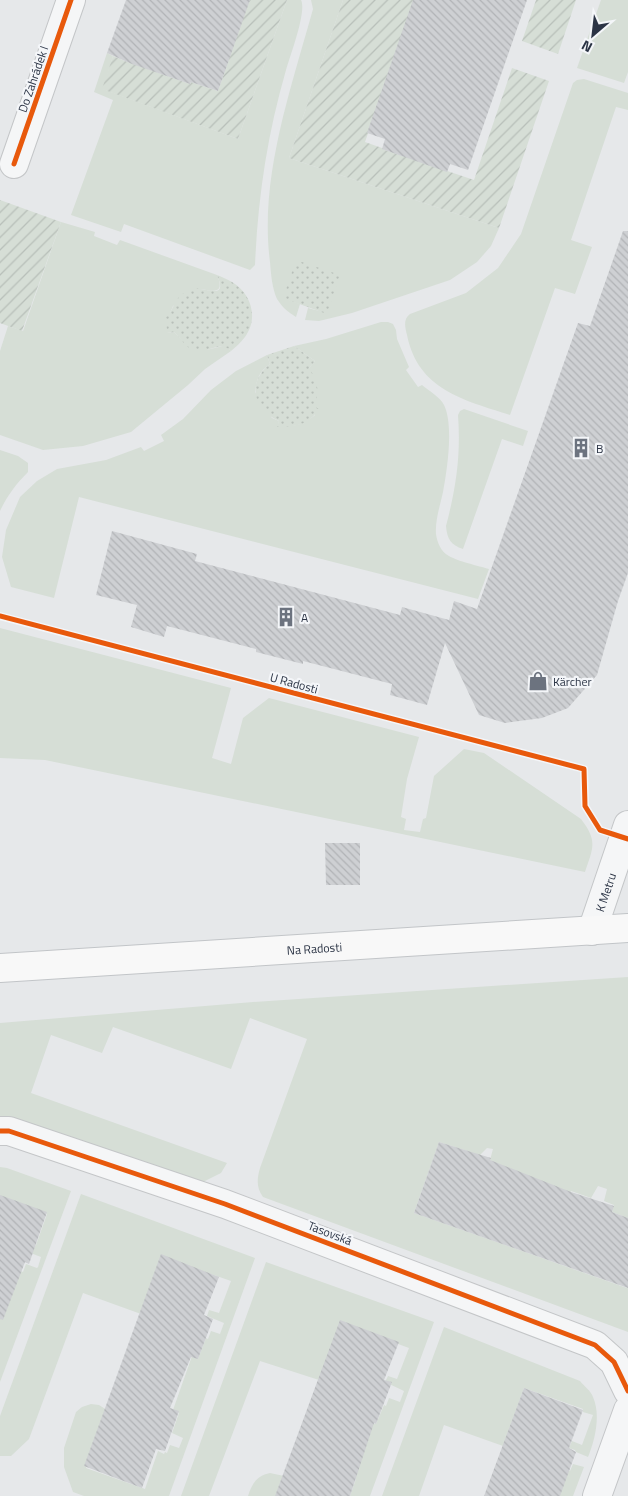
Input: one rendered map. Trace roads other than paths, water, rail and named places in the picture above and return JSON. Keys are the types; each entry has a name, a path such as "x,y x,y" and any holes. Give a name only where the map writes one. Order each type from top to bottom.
{"main road":[{"name":"Na Radosti","path":"0,968 628,928"}],"street":[{"name":"Do Zahrádek I","path":"14,164 71,0"},
{"name":"K Metru","path":"592,931 628,825"},
{"name":"Tasovská","path":"0,1131 9,1131 225,1204 595,1345 614,1362 628,1390"},
{"path":"597,1496 628,1410"}],"place":[{"name":"B","path":"581,448"},
{"name":"A","path":"286,617"},
{"name":"Kärcher","path":"538,681"}]}
